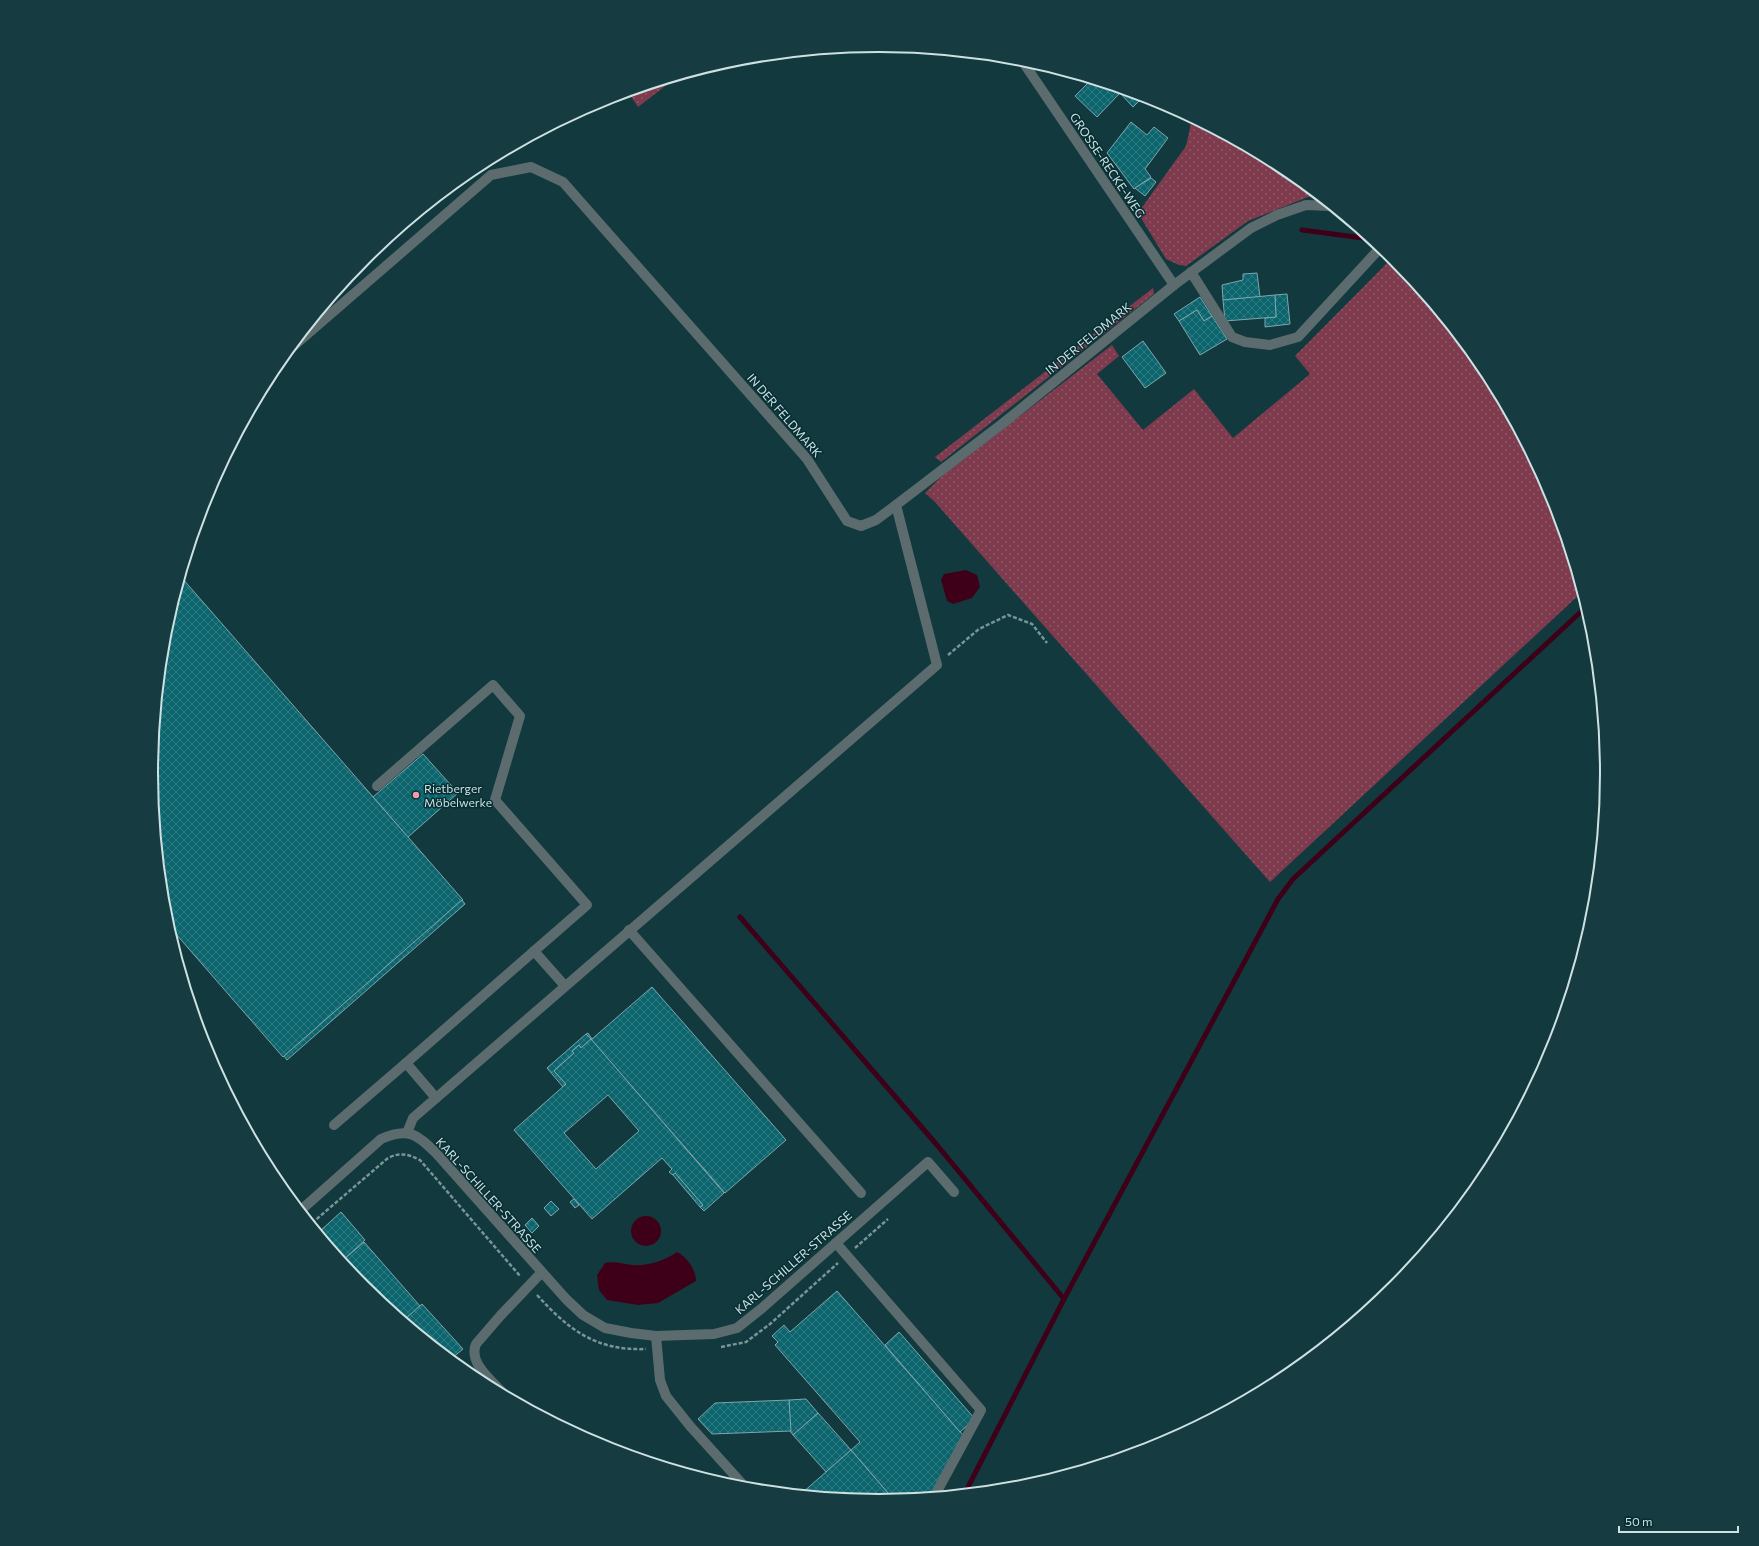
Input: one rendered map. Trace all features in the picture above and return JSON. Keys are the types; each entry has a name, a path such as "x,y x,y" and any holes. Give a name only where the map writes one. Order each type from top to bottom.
{"street":[{"name":"GROSSE-RECKE-WEG","path":"1027,68 1174,285"},
{"name":"IN DER FELDMARK","path":"306,335 491,175 531,168 564,182 807,459 847,521 861,526 876,520 896,505 1002,424 1174,285 1251,228 1277,215 1306,205 1324,206"},
{"path":"1191,272 1232,337 1244,342 1270,344 1298,337 1377,252"},
{"path":"304,1208 382,1140 393,1134 407,1133 413,1118 704,864 937,665 896,505"},
{"path":"334,1125 587,905 495,800 520,716 493,685 377,786"},
{"path":"629,930 861,1193"},
{"path":"534,950 565,986"},
{"path":"406,1063 436,1098"},
{"name":"KARL-SCHILLER-STRASSE","path":"407,1133 420,1137 436,1153 541,1273 583,1315 605,1328 656,1336 714,1334 738,1328 928,1162 954,1192"},
{"path":"836,1243 982,1410 938,1491"},
{"path":"492,1380 476,1363 473,1356 476,1344 541,1273"},
{"path":"656,1336 660,1380 671,1403 739,1480"}],"path":[{"path":"937,665 979,628 1008,615 1032,624 1048,642"},
{"path":"315,1221 388,1158 396,1154 409,1154 420,1160 529,1286 569,1327 596,1342 632,1350 657,1349"},
{"path":"720,1347 746,1342 770,1324 888,1219"}],"shaded area":[{"path":"667,84 638,107 631,97"},
{"path":"1191,123 1240,149 1280,174 1312,197 1308,197 1248,221 1186,266 1179,265 1166,259 1138,213 1186,146"},
{"path":"1388,262 1422,298 1452,334 1479,372 1504,413 1526,454 1546,497 1562,541 1578,595 1270,882 935,502 925,493 942,476 1112,345 1119,356 1097,374 1143,430 1194,389 1233,438 1310,374 1295,356"},
{"path":"1153,288 1154,294 941,462 935,457"},
{"path":"966,570 977,575 980,587 972,598 953,604 947,601 941,580 944,574"},
{"path":"646,1216 657,1220 661,1231 657,1242 646,1246 635,1242 631,1231 635,1220"},
{"path":"677,1252 681,1254 690,1264 696,1277 696,1281 658,1303 638,1305 607,1300 599,1290 597,1275 605,1263 613,1262 644,1265 667,1258"}],"building":[{"path":"1088,83 1120,93 1097,117 1075,96"},
{"path":"1121,94 1139,101 1133,107"},
{"path":"1131,122 1147,135 1154,127 1168,138 1145,169 1151,177 1134,189 1107,153"},
{"path":"1151,178 1156,182 1145,196 1135,188"},
{"path":"1257,273 1260,297 1223,300 1222,285 1243,280 1243,274"},
{"path":"1287,294 1290,324 1265,327 1265,318 1276,317 1275,295"},
{"path":"1275,295 1276,317 1225,321 1223,300"},
{"path":"1200,297 1212,316 1204,321 1197,310 1179,321 1174,314"},
{"path":"1197,310 1204,321 1212,316 1227,339 1200,355 1179,321"},
{"path":"1143,341 1166,373 1145,388 1122,357"},
{"path":"185,581 463,900 283,1057 177,935 172,914 160,820 158,773 160,726 165,679 172,632"},
{"name":"Rietberger Möbelwerke","path":"423,754 458,793 408,837 373,797"},
{"path":"462,900 465,904 287,1060 284,1056"},
{"path":"652,987 786,1140 725,1193 586,1034 588,1033 592,1039"},
{"path":"586,1034 591,1039 581,1048 579,1045 572,1051 574,1053 554,1071 566,1084 563,1087 547,1068"},
{"path":"591,1039 724,1193 704,1211 700,1207 703,1205 675,1173 673,1175 669,1172 672,1169 662,1158 592,1219 514,1130 566,1084 554,1071 574,1053 572,1051 579,1045 581,1048","holes":["608,1095 639,1131 596,1169 564,1133"]},
{"path":"675,1173 703,1205 700,1207 673,1175"},
{"path":"574,1199 579,1205 575,1208 570,1202"},
{"path":"551,1201 559,1209 551,1216 544,1208"},
{"path":"341,1212 365,1240 346,1257 322,1230"},
{"path":"532,1218 539,1226 532,1233 525,1225"},
{"path":"364,1242 420,1306 407,1317 370,1283 346,1258"},
{"path":"837,1291 963,1435 932,1492 889,1494 851,1450 860,1442 775,1345 778,1342 772,1336 784,1325 790,1332"},
{"path":"422,1304 463,1349 455,1355 407,1317"},
{"path":"899,1332 975,1419 960,1432 885,1345"},
{"path":"806,1399 818,1413 793,1435 790,1431 789,1400"},
{"path":"789,1400 791,1431 712,1434 698,1419 715,1403"},
{"path":"818,1413 851,1450 826,1472 793,1435"},
{"path":"851,1450 889,1494 832,1492 806,1490"}],"waterway":[{"path":"1302,230 1362,238"},
{"path":"967,1489 1064,1299 1278,899 1293,879 1582,611"},
{"path":"740,917 937,1145 1064,1299"}],"place":[{"name":"Rietberger Möbelwerke","path":"416,795"}]}
